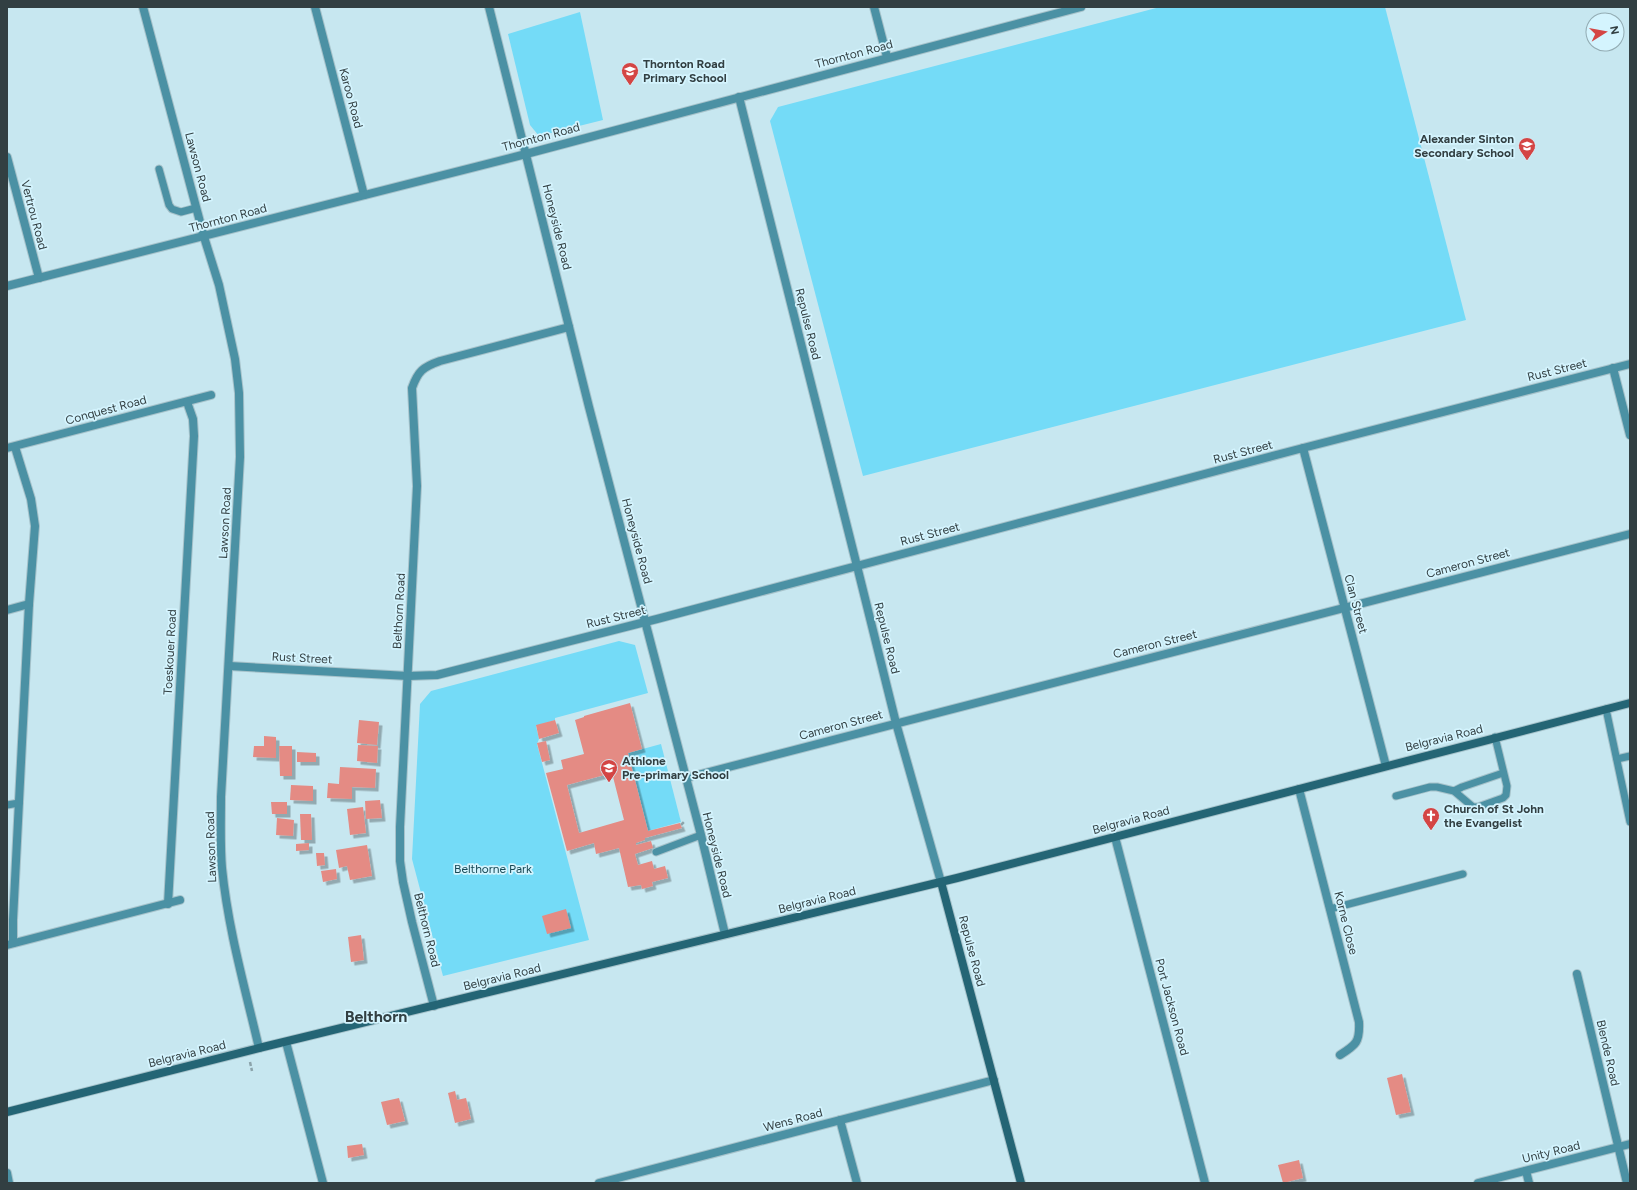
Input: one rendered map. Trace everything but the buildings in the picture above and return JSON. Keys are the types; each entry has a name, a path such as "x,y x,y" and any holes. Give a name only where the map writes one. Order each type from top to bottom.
{"street":[{"name":"Lawson Road","path":"143,7 204,238 219,285 235,359 239,393 240,457 220,840 226,900 259,1048"},
{"name":"Karoo Road","path":"315,7 364,195"},
{"name":"Honeyside Road","path":"489,7 569,327 701,835 725,934"},
{"path":"874,7 887,57"},
{"name":"Thornton Road","path":"7,286 204,238 1081,7"},
{"name":"Repulse Road","path":"739,97 896,723 941,882 1021,1183"},
{"name":"Vertrou Road","path":"7,157 39,278"},
{"name":"Belthorn Road","path":"434,1006 412,922 400,861 400,827 417,486 412,388 416,376 426,366 569,327"},
{"name":"Rust Street","path":"229,666 408,676 436,675 645,622 1303,448 1630,364"},
{"path":"1613,368 1630,434"},
{"name":"Conquest Road","path":"11,448 211,395"},
{"name":"Toeskouer Road","path":"168,904 194,436 193,419 187,402"},
{"path":"11,448 31,499 35,526 29,604 10,944 180,900"},
{"name":"Clan Street","path":"1303,448 1386,766"},
{"name":"Cameron Street","path":"686,778 1630,534"},
{"path":"7,610 29,604"},
{"name":"Belgravia Road","path":"7,1112 259,1048 941,882 1630,703"},
{"name":"Korne Close","path":"1299,789 1359,1022 1357,1042 1352,1048 1340,1055"},
{"name":"Port Jackson Road","path":"1115,837 1205,1183"},
{"name":"Blende Road","path":"1577,974 1627,1183"},
{"path":"286,1042 323,1183"},
{"name":"Wens Road","path":"599,1183 994,1080"},
{"path":"840,1120 857,1183"},
{"name":"Unity Road","path":"1478,1183 1630,1144"},
{"path":"1526,1171 1529,1183"},
{"path":"7,1173 10,1183"}],"lane":[{"path":"159,169 169,205 172,210 181,212 196,208"},
{"path":"1606,709 1630,822"},
{"path":"1396,796 1430,787 1437,787 1454,791 1473,807 1478,807 1499,800 1506,795 1508,790 1495,737"},
{"path":"1617,759 1630,756"},
{"path":"1454,791 1503,773"},
{"path":"7,805 19,803"},
{"path":"656,852 701,835"},
{"path":"1330,909 1463,874"}],"path":[{"path":"681,825 686,820"},
{"path":"249,1062 252,1071"}],"green space":[{"path":"1160,7 1385,7 1466,320 863,476 770,121 778,107"},
{"path":"580,12 603,120 539,136 530,125 508,34"},
{"name":"Belthorne Park","path":"619,641 635,645 648,693 555,718 555,720 536,726 539,739 537,744 589,940 443,976 412,859 420,704 431,691"},
{"path":"661,744 681,822 648,831 628,753"}],"place":[{"name":"Thornton Road Primary School","path":"630,86"},
{"name":"Alexander Sinton Secondary School","path":"1527,161"},
{"name":"Athlone Pre-primary School","path":"609,783"},
{"name":"Church of St John the Evangelist","path":"1431,831"}],"district":[{"name":"Belthorn","path":"376,1016"}]}
